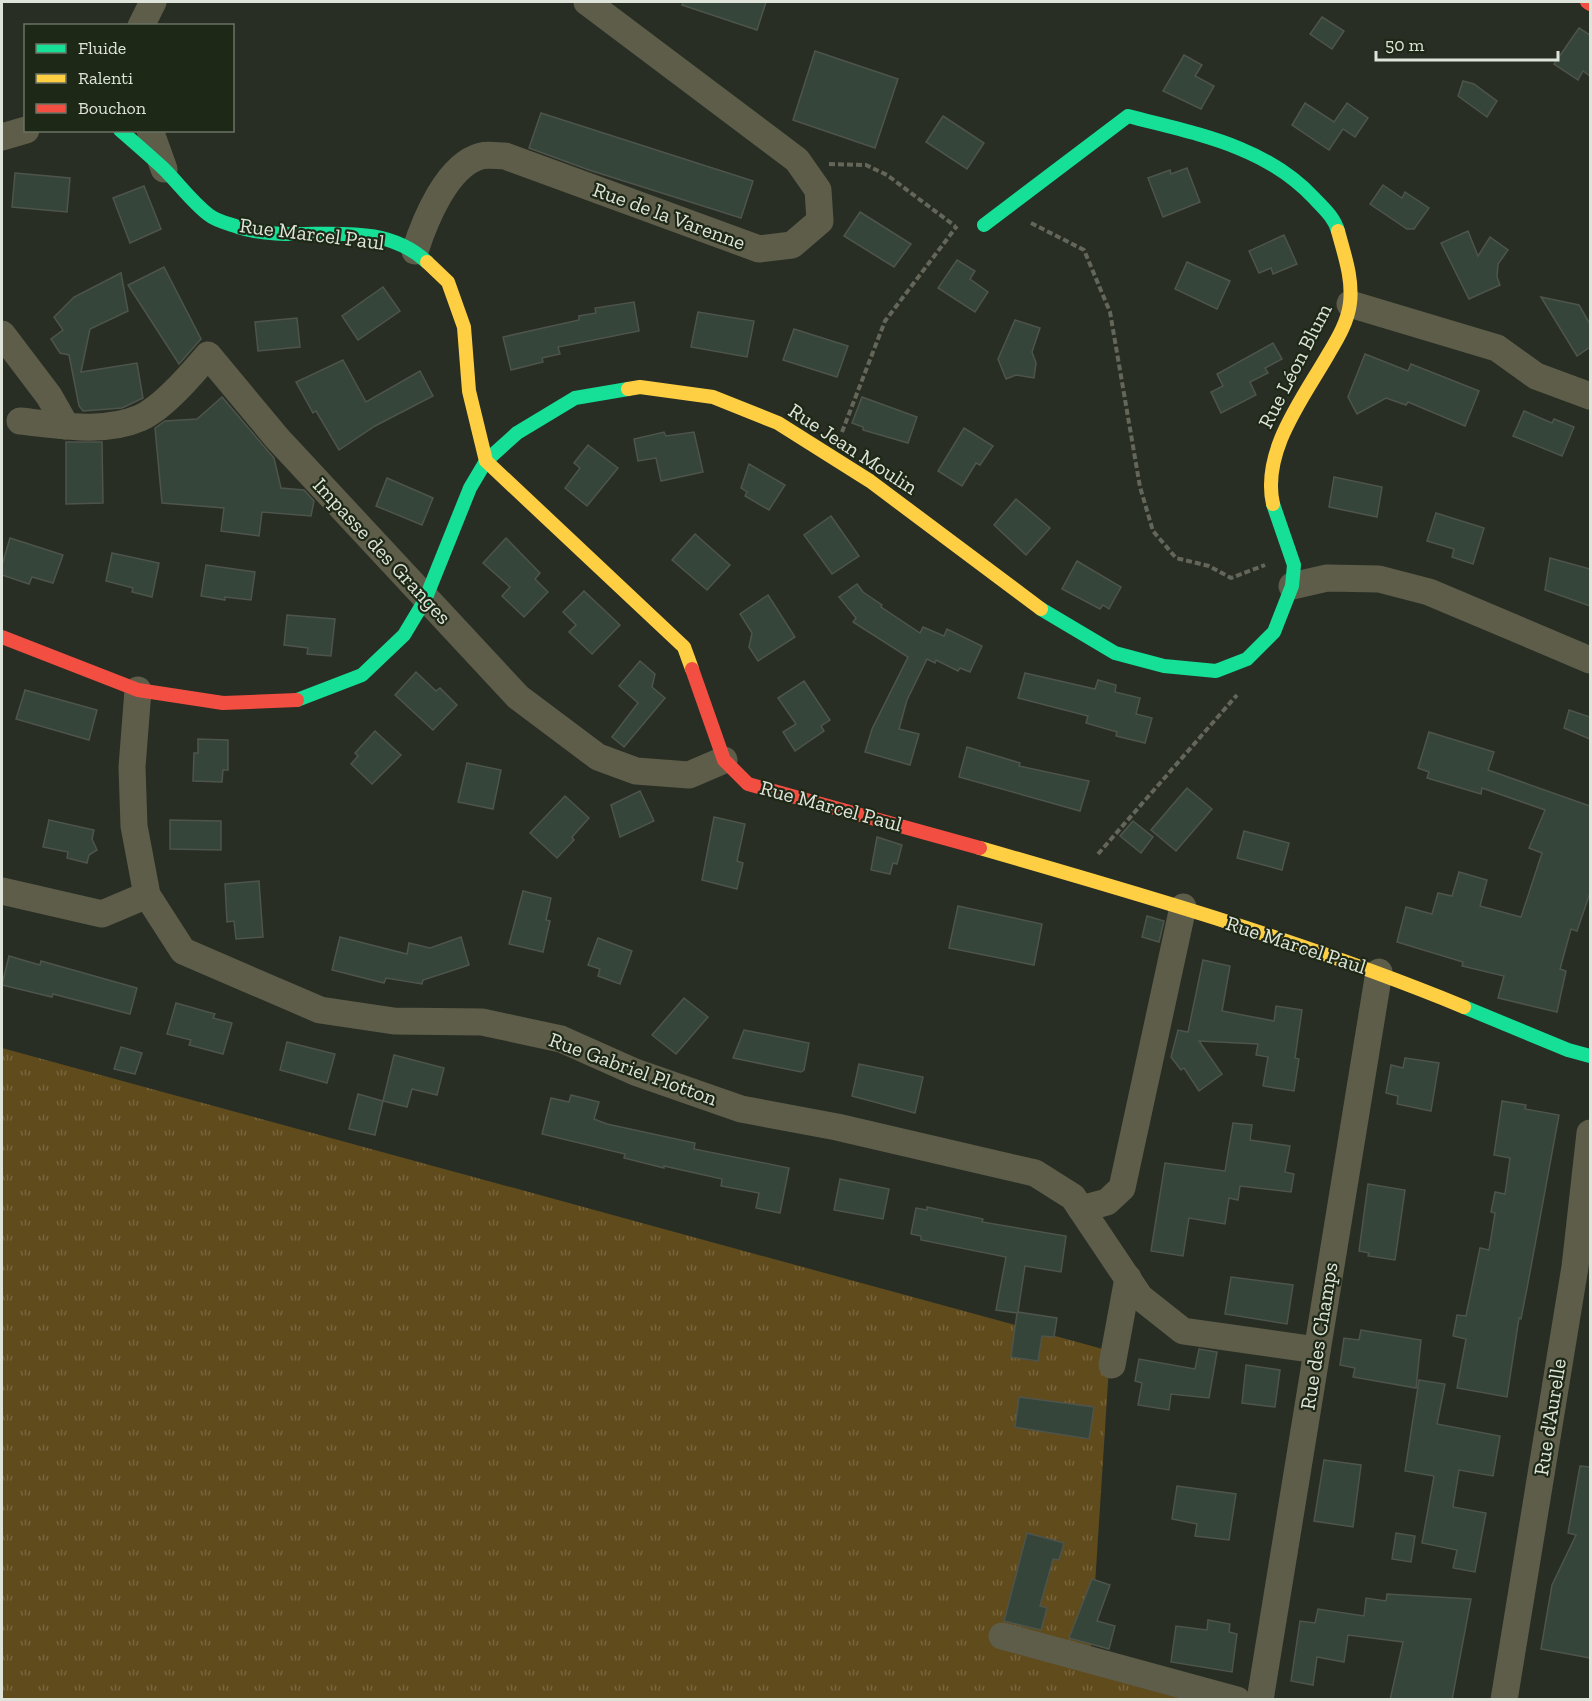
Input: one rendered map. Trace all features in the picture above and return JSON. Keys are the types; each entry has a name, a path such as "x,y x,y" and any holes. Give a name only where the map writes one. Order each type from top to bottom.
{"street":[{"path":"142,24 153,2"},
{"name":"Rue de la Varenne","path":"415,250 425,219 457,170 481,156 505,156 759,249 792,245 820,221 818,190 797,160 587,2"},
{"name":"Rue Léon Blum","path":"984,225 1128,116 1229,142 1294,177 1335,220 1350,279 1350,304 1343,328 1277,447 1271,494 1277,521 1292,555 1294,566 1292,586"},
{"path":"2,137 24,131"},
{"name":"Rue Marcel Paul","path":"122,132 164,169 210,216 240,228 269,233 340,232 379,237 415,250 448,282 464,327 469,391 486,461 684,648 724,760 748,784 1080,875 1183,907 1379,972 1568,1050 1590,1056"},
{"name":"Rue Marcel Paul","path":"151,132 164,169"},
{"path":"1350,304 1497,348 1536,376 1590,396"},
{"path":"2,334 49,396 66,426"},
{"name":"Impasse des Granges","path":"20,421 89,429 141,418 178,390 208,355 277,438 518,697 598,757 636,771 689,775 724,760"},
{"name":"Rue Jean Moulin","path":"2,637 138,690 223,703 293,702 362,675 404,635 426,597 470,488 486,461 517,433 575,398 640,387 713,397 778,423 870,481 1054,618 1115,653 1164,666 1216,671 1247,659 1274,632 1292,586"},
{"path":"1292,586 1327,578 1379,579 1429,592 1590,660"},
{"name":"Rue Gabriel Plotton","path":"138,690 132,767 134,826 147,895 183,951 321,1010 394,1021 482,1023 561,1039 635,1072 741,1109 837,1127 1035,1173 1073,1197 1140,1297 1183,1331 1317,1350"},
{"path":"2,891 102,914 147,895"},
{"path":"1081,1209 1107,1202 1122,1188 1183,907"},
{"name":"Rue des Champs","path":"1260,1700 1379,972"},
{"name":"Rue d'Aurelle","path":"1504,1700 1575,1267 1590,1134"},
{"path":"1112,1365 1128,1278"},
{"path":"1002,1636 1237,1700"}],"path":[{"path":"809,177 831,163 866,165 887,176 956,226 984,225"},
{"path":"1010,206 1037,228 1084,250 1110,312 1140,487 1153,531 1176,558 1209,566 1231,578 1292,555"},
{"path":"833,458 854,395 885,321 956,226"},
{"path":"1080,875 1242,689 1234,664"}],"green space":[{"path":"2,1048 1110,1351 1091,1647 1263,1699 2,1699"}],"building":[{"path":"683,2 766,2 757,30 682,5"},
{"path":"1322,17 1344,31 1332,49 1310,34"},
{"path":"1579,28 1590,35 1590,76 1583,71 1578,80 1554,64"},
{"path":"815,51 898,79 875,148 793,120"},
{"path":"1184,55 1202,65 1195,76 1214,86 1201,109 1163,91"},
{"path":"1463,81 1474,84 1497,101 1487,117 1458,96"},
{"path":"1305,103 1334,122 1347,103 1368,118 1355,137 1343,129 1329,150 1292,125"},
{"path":"541,113 753,181 741,218 589,170 529,148"},
{"path":"943,116 984,143 967,169 926,142"},
{"path":"1187,168 1200,202 1163,217 1148,178 1170,170 1171,174"},
{"path":"15,173 70,178 67,212 12,207"},
{"path":"1383,185 1402,198 1405,192 1429,208 1414,229 1407,229 1370,204"},
{"path":"144,186 161,229 130,243 113,198"},
{"path":"860,212 911,244 894,267 844,236"},
{"path":"1468,231 1478,256 1490,237 1508,250 1498,264 1497,277 1500,285 1469,299 1441,243"},
{"path":"1284,235 1297,264 1273,274 1271,268 1259,273 1249,251"},
{"path":"957,260 975,271 970,279 988,292 975,312 938,288"},
{"path":"1187,262 1230,281 1217,309 1175,289"},
{"path":"164,267 201,339 179,364 128,285"},
{"path":"121,273 128,311 90,329 81,372 137,363 143,398 122,408 83,411 79,406 69,355 60,353 51,339 63,330 54,317 74,297"},
{"path":"383,287 400,311 358,340 342,316"},
{"path":"1541,297 1579,305 1590,324 1590,347 1577,356"},
{"path":"634,302 639,331 558,347 560,354 542,358 543,362 511,370 503,337 579,320 579,316 596,313 595,308"},
{"path":"698,312 754,321 747,357 691,347"},
{"path":"297,318 300,347 258,351 255,322"},
{"path":"1015,320 1040,328 1032,352 1036,363 1034,378 1016,375 1006,379 998,359"},
{"path":"794,329 848,346 837,377 783,360"},
{"path":"1273,343 1282,359 1265,368 1268,373 1250,382 1256,395 1221,413 1211,392 1223,386 1217,374"},
{"path":"1365,354 1408,371 1411,364 1479,391 1465,426 1408,402 1406,405 1386,398 1357,414 1348,397"},
{"path":"343,360 366,402 420,371 433,396 375,426 339,450 316,411 313,413 296,382"},
{"path":"222,397 274,458 281,488 304,490 314,501 311,516 262,512 259,536 221,531 224,508 162,503 155,428 165,421 197,419"},
{"path":"862,397 917,417 908,443 863,430 863,427 852,423"},
{"path":"1524,411 1552,423 1554,419 1574,427 1562,456 1513,436"},
{"path":"964,428 993,446 980,465 976,463 962,486 938,471"},
{"path":"664,432 666,436 694,432 703,472 661,481 656,458 638,461 634,439"},
{"path":"66,442 102,442 103,503 66,504"},
{"path":"588,445 618,468 587,506 565,488 580,468 574,463"},
{"path":"749,464 785,485 769,510 745,496 747,492 741,488"},
{"path":"1334,477 1382,487 1377,517 1329,507"},
{"path":"387,478 433,498 422,525 376,506"},
{"path":"1016,499 1050,528 1026,555 994,525"},
{"path":"1436,513 1484,528 1473,564 1452,557 1454,549 1427,541"},
{"path":"831,516 859,556 832,574 804,535"},
{"path":"695,534 730,565 707,590 672,560"},
{"path":"10,538 63,555 53,583 32,577 29,584 2,575 2,565"},
{"path":"506,538 540,573 535,579 548,592 524,617 502,596 510,587 483,563"},
{"path":"112,553 159,563 152,597 132,592 133,588 106,581"},
{"path":"1550,558 1590,569 1590,606 1545,590"},
{"path":"1077,561 1121,587 1109,609 1103,605 1100,609 1062,589"},
{"path":"206,565 255,572 251,600 225,597 225,600 201,596"},
{"path":"857,584 863,592 882,605 881,607 920,633 923,627 944,636 947,629 982,646 970,672 960,668 958,671 936,660 935,663 927,659 907,700 899,729 919,734 910,765 865,752 872,729 908,657 853,622 856,618 839,597"},
{"path":"584,591 620,625 592,654 569,632 576,625 563,612"},
{"path":"768,595 795,637 758,661 749,647 752,633 740,614"},
{"path":"287,615 335,619 331,656 307,654 308,648 284,645"},
{"path":"640,661 655,674 652,687 665,698 624,747 612,737 638,703 619,686"},
{"path":"416,672 436,691 440,688 457,705 433,730 395,695"},
{"path":"1025,673 1095,689 1098,680 1116,685 1115,692 1140,698 1136,714 1152,718 1145,743 1116,736 1117,732 1086,723 1088,716 1018,698"},
{"path":"804,681 830,720 821,726 824,731 795,751 783,732 796,724 778,698"},
{"path":"25,690 97,710 89,740 16,719"},
{"path":"1569,710 1590,717 1590,739 1564,728"},
{"path":"375,731 401,755 372,784 351,764 358,756 355,753"},
{"path":"1429,732 1494,752 1488,770 1590,806 1590,893 1577,931 1571,929 1560,969 1566,971 1557,1012 1498,998 1504,976 1462,966 1463,962 1397,942 1406,907 1432,914 1438,893 1452,896 1459,872 1487,880 1480,906 1521,917 1542,853 1529,848 1545,810 1482,788 1481,794 1427,778 1429,772 1418,768"},
{"path":"198,739 228,740 228,770 223,770 222,782 193,781 194,753 198,753"},
{"path":"967,747 1020,763 1019,766 1089,781 1080,811 959,777"},
{"path":"467,763 501,770 493,809 458,802"},
{"path":"1187,788 1212,809 1176,851 1151,830"},
{"path":"640,791 654,821 620,837 611,805"},
{"path":"565,796 589,818 572,837 574,840 557,858 530,833"},
{"path":"714,817 745,824 737,861 743,863 737,889 702,880"},
{"path":"49,820 94,830 92,839 97,850 89,855 87,863 67,858 68,852 43,847"},
{"path":"170,820 221,821 221,850 170,849"},
{"path":"1133,821 1153,837 1141,853 1120,836"},
{"path":"1244,831 1289,843 1282,870 1237,858"},
{"path":"877,837 902,845 897,864 893,863 890,874 871,870"},
{"path":"259,881 263,937 236,939 234,921 227,922 225,884"},
{"path":"523,891 551,898 546,920 550,921 543,952 509,944"},
{"path":"958,906 1042,924 1034,965 949,948"},
{"path":"1147,916 1164,921 1159,942 1142,937"},
{"path":"340,937 407,954 409,943 430,948 461,937 469,965 423,980 422,984 386,978 384,983 332,970"},
{"path":"598,938 632,951 620,984 598,976 600,969 588,965"},
{"path":"9,956 40,965 41,961 137,988 130,1014 53,994 52,997 2,985"},
{"path":"1203,960 1230,966 1222,1011 1274,1021 1276,1006 1302,1010 1295,1058 1299,1059 1294,1091 1263,1086 1268,1057 1256,1055 1258,1044 1199,1041 1222,1074 1199,1091 1184,1068 1181,1070 1171,1057 1178,1030 1188,1032"},
{"path":"684,998 708,1017 676,1054 652,1035"},
{"path":"176,1003 215,1014 213,1018 232,1023 223,1054 189,1045 191,1040 167,1034"},
{"path":"744,1030 809,1043 804,1070 801,1072 733,1058"},
{"path":"287,1042 335,1054 327,1083 280,1070"},
{"path":"121,1047 142,1053 135,1074 114,1069"},
{"path":"394,1055 444,1068 437,1095 412,1089 407,1107 383,1101"},
{"path":"1405,1058 1439,1063 1431,1111 1397,1104 1398,1096 1386,1093 1391,1065 1403,1068"},
{"path":"859,1064 923,1077 915,1113 852,1096"},
{"path":"358,1094 383,1101 375,1135 349,1129"},
{"path":"571,1095 599,1102 594,1119 607,1124 695,1143 694,1149 789,1168 780,1213 756,1208 759,1193 721,1186 722,1179 624,1158 625,1154 542,1134 551,1098 569,1102"},
{"path":"1502,1101 1526,1105 1525,1109 1559,1115 1521,1319 1519,1318 1507,1397 1457,1388 1466,1339 1453,1336 1457,1315 1466,1316 1480,1248 1489,1250 1495,1213 1491,1212 1495,1192 1505,1194 1510,1158 1494,1155"},
{"path":"1233,1123 1252,1125 1250,1140 1290,1146 1285,1172 1294,1174 1291,1192 1240,1186 1238,1200 1229,1198 1225,1224 1189,1218 1183,1256 1151,1251 1165,1163 1225,1171"},
{"path":"840,1179 889,1189 883,1219 834,1210"},
{"path":"1368,1184 1405,1190 1395,1260 1368,1256 1369,1253 1359,1251"},
{"path":"927,1207 983,1219 982,1222 1066,1236 1061,1272 1025,1266 1018,1312 1057,1318 1054,1337 1042,1336 1038,1361 1011,1357 1017,1313 996,1310 1006,1257 921,1240 921,1236 911,1234 916,1208 927,1210"},
{"path":"1231,1277 1293,1285 1287,1324 1225,1314"},
{"path":"1361,1330 1421,1340 1416,1388 1353,1377 1355,1368 1340,1365 1344,1338 1359,1340"},
{"path":"1199,1349 1217,1352 1209,1398 1171,1394 1169,1410 1138,1405 1142,1383 1135,1381 1139,1359 1195,1369"},
{"path":"1246,1365 1280,1370 1275,1407 1242,1403"},
{"path":"1419,1380 1445,1384 1437,1424 1500,1436 1493,1476 1459,1470 1453,1507 1486,1513 1475,1572 1453,1568 1457,1550 1422,1543 1434,1476 1405,1471"},
{"path":"1019,1397 1094,1407 1089,1439 1015,1427"},
{"path":"1324,1460 1361,1465 1353,1527 1314,1521"},
{"path":"1580,1466 1590,1467 1590,1658 1541,1649 1552,1585 1576,1535 1568,1533"},
{"path":"1177,1486 1236,1494 1229,1540 1195,1536 1197,1524 1172,1519"},
{"path":"1027,1533 1064,1543 1059,1560 1053,1559 1040,1606 1047,1608 1041,1630 1004,1621"},
{"path":"1396,1533 1415,1536 1411,1562 1392,1559"},
{"path":"1092,1579 1110,1585 1097,1621 1115,1626 1109,1649 1069,1638"},
{"path":"1387,1594 1471,1599 1452,1700 1390,1700 1403,1642 1348,1635 1344,1662 1317,1657 1313,1685 1291,1681 1300,1621 1315,1623 1318,1609 1364,1616 1366,1598 1386,1601"},
{"path":"1208,1620 1230,1624 1229,1632 1237,1634 1232,1672 1171,1662 1176,1626 1207,1630"}],"traffic: fast":[{"path":"984,225 1128,116 1228,144 1273,165 1314,198 1331,217 1338,231"},
{"path":"122,132 164,169 203,210 219,221 262,232 360,235 384,239 406,247 427,262"},
{"path":"297,700 362,675 404,635 425,600 470,488 486,461 517,433 575,398 628,389"},
{"path":"1041,609 1115,653 1164,666 1216,671 1247,659 1274,632 1292,586 1294,565 1273,504"},
{"path":"1464,1007 1568,1050 1590,1056"}],"traffic: slow":[{"path":"1273,504 1271,484 1273,464 1279,445 1297,406 1339,335 1349,310 1351,294 1349,275 1338,231"},
{"path":"427,262 448,282 464,327 469,391 486,461 684,647 692,669"},
{"path":"628,389 640,387 713,397 778,423 870,481 1041,609"},
{"path":"980,848 1163,902 1345,961 1464,1007"}],"traffic: jam":[{"path":"2,637 138,690 223,703 297,700"},
{"path":"692,669 724,760 748,784 980,848"}]}
